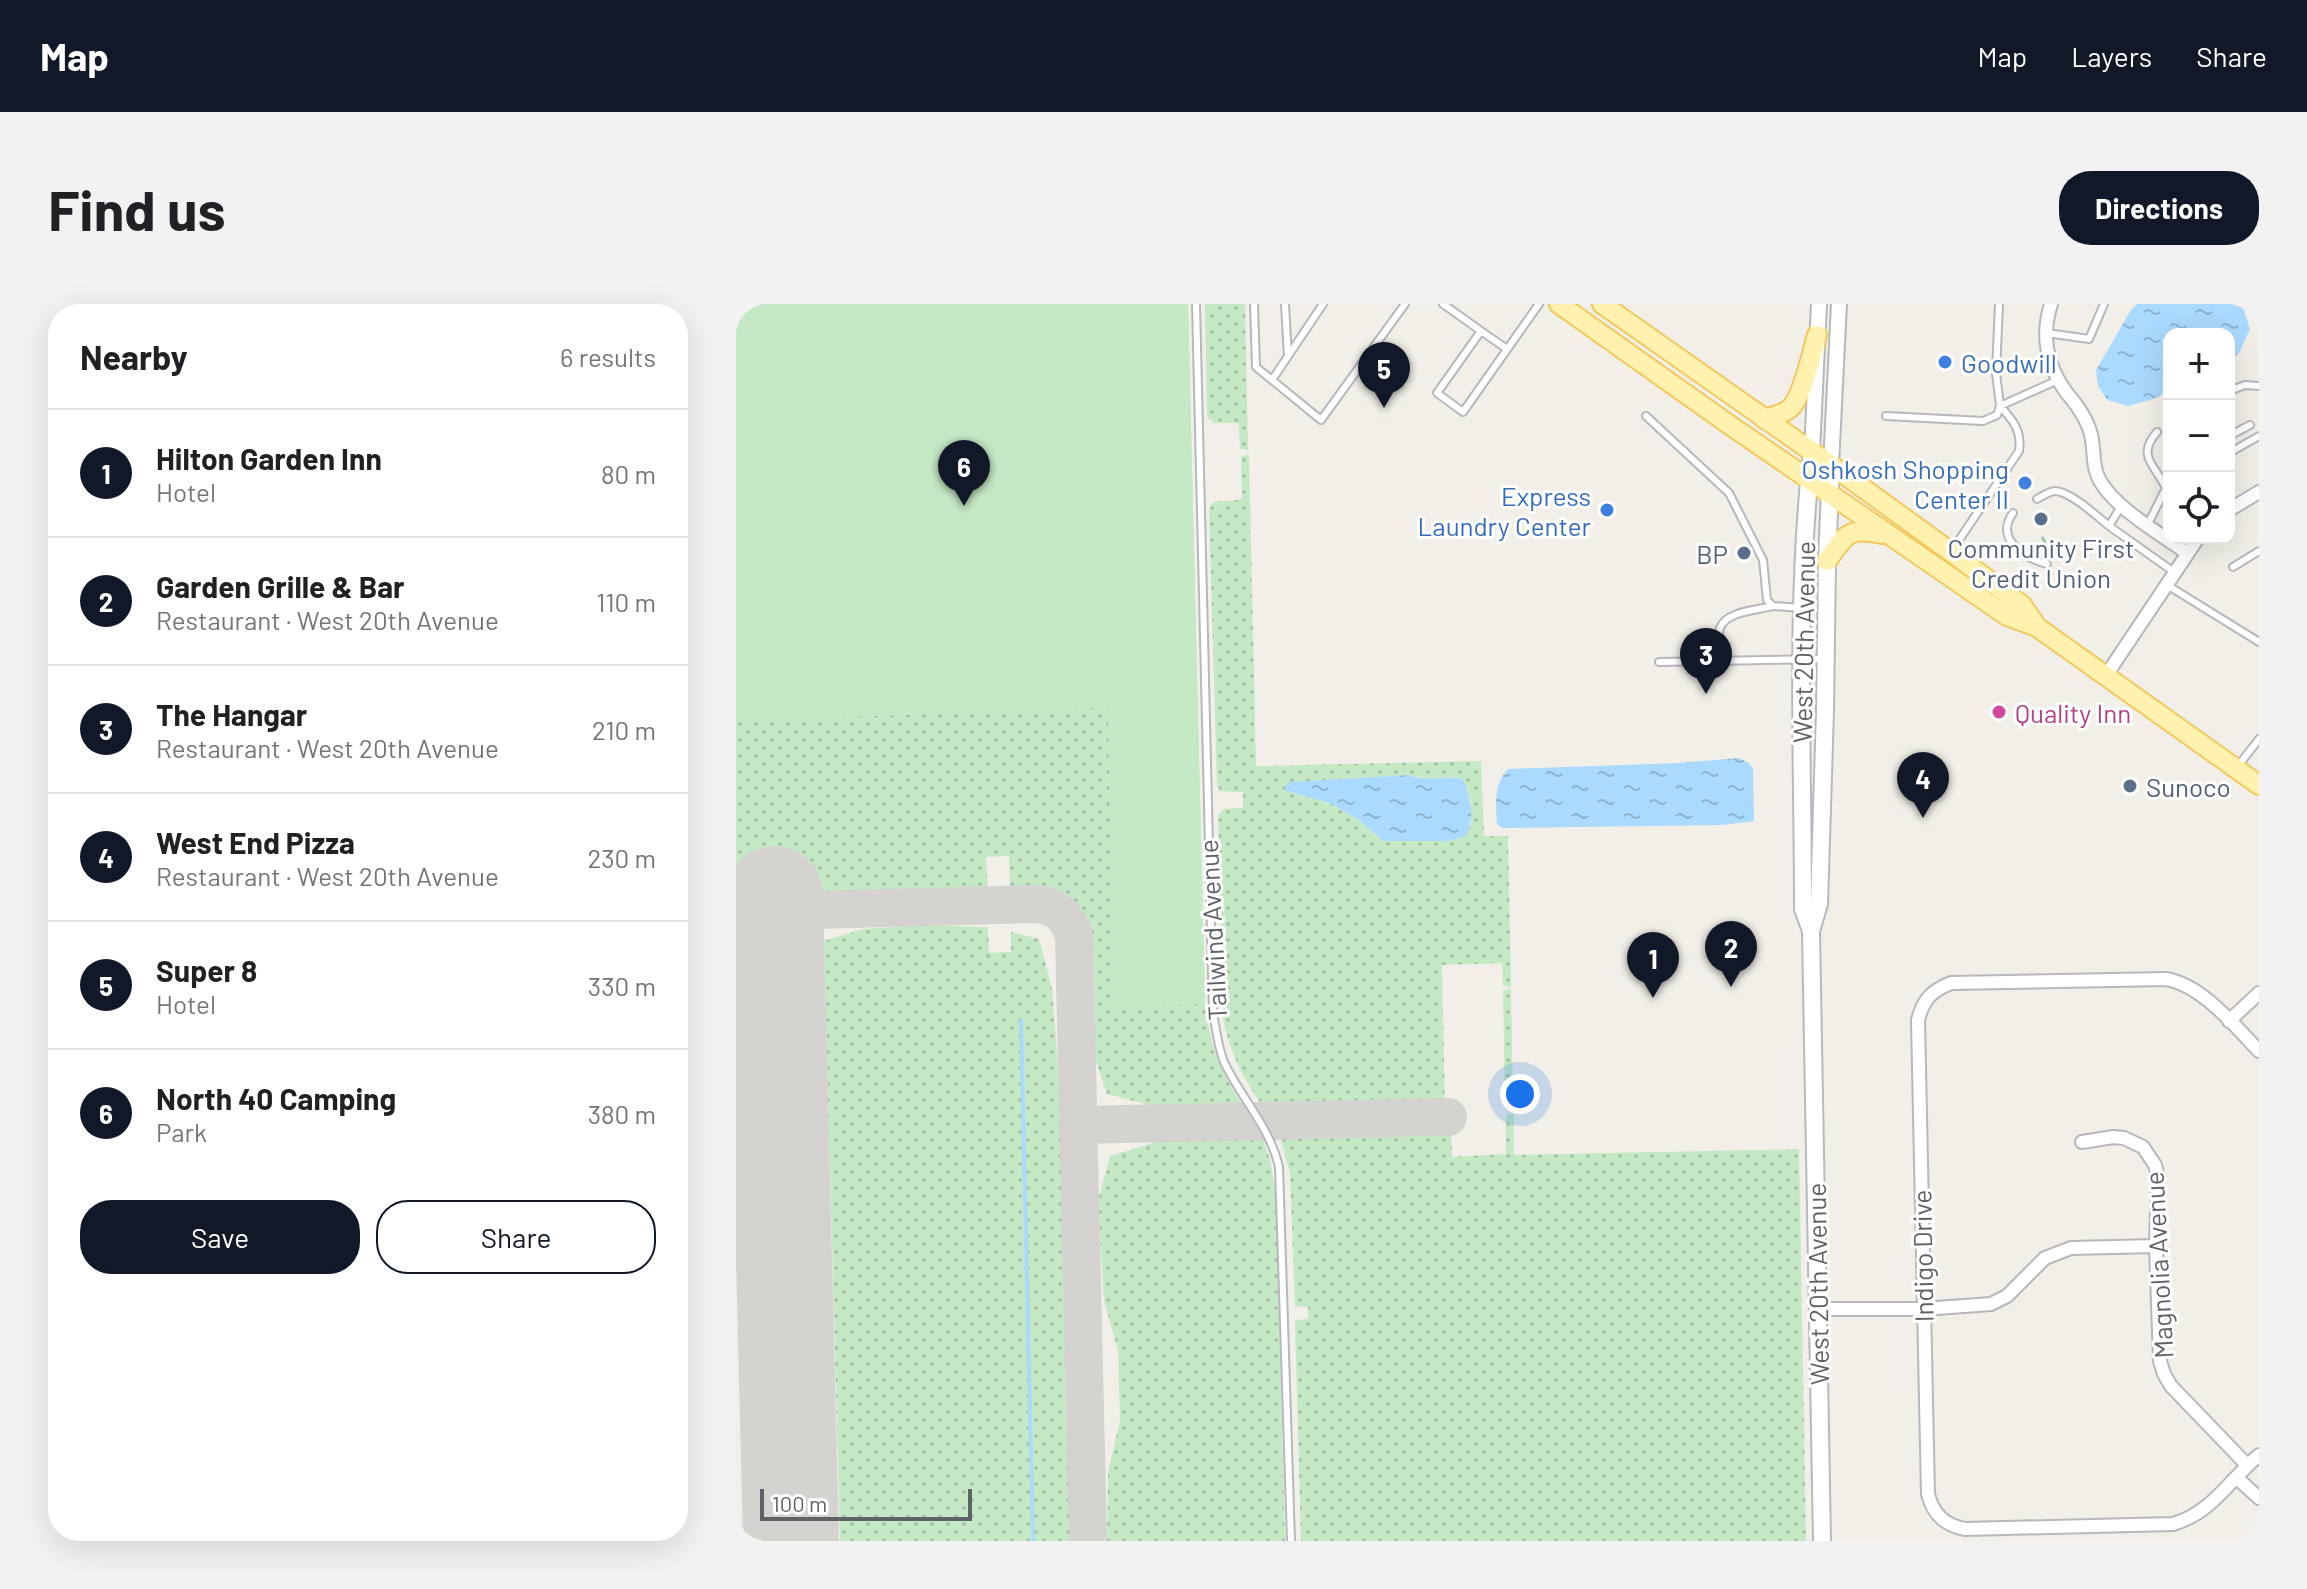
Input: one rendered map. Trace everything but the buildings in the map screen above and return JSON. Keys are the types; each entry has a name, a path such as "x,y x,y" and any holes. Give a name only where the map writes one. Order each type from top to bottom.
{"main road":[{"path":"1559,304 2007,616 2037,627 2259,785"},
{"path":"1608,306 2022,605 2037,627"},
{"path":"1764,419 1793,406 1800,394 1817,335"},
{"name":"West 20th Avenue","path":"1811,931 1803,909 1802,659 1812,452"},
{"name":"West 20th Avenue","path":"1822,1541 1811,931 1819,904 1831,465"},
{"path":"1827,561 1840,542 1854,531 1889,536"}],"street":[{"name":"West 20th Avenue","path":"1812,452 1819,304"},
{"name":"West 20th Avenue","path":"1831,465 1839,304"},
{"path":"2051,304 2045,333 2046,353 2058,380 2083,413 2091,435 2094,469 2098,477 2122,505 2187,553"},
{"path":"2235,506 2259,492"},
{"path":"2105,677 2194,544"},
{"name":"Indigo Drive","path":"2258,1047 2192,987 2166,979 1951,983 1929,995 1921,1007 1918,1020 1928,1494 1935,1513 1942,1521 1965,1529 2173,1524 2203,1511 2259,1455"},
{"path":"2229,1021 2259,993"},
{"name":"Magnolia Avenue","path":"2082,1142 2124,1138 2143,1147 2150,1155 2158,1176 2156,1246 2160,1361 2164,1374 2171,1386 2247,1465"},
{"path":"1817,1309 1923,1309 1991,1304 1999,1301 2045,1258 2060,1251 2071,1248 2156,1246"},
{"path":"2237,1478 2259,1498"}],"lane":[{"name":"Tailwind Avenue","path":"1196,304 1213,1013 1223,1060 1261,1122 1275,1150 1279,1167 1291,1541"},
{"path":"1254,304 1256,367 1321,420 1405,304"},
{"path":"1285,304 1288,357"},
{"path":"1272,380 1323,304"},
{"path":"1443,304 1507,349"},
{"path":"1481,331 1437,393 1463,412 1539,304"},
{"path":"1886,416 1983,421 1997,415 2000,406 1996,373 1999,304"},
{"path":"2045,333 2089,339 2104,304"},
{"path":"2000,406 2058,380"},
{"path":"2235,390 2257,387"},
{"path":"1951,552 2019,451 2021,442 2017,425 2000,406"},
{"path":"1646,416 1729,493 1763,560 1767,600 1773,606"},
{"path":"2235,433 2250,425"},
{"path":"2242,429 2249,442"},
{"path":"2157,432 2149,442 2147,451 2163,478"},
{"path":"2235,450 2259,436"},
{"path":"2037,499 2060,492 2174,572"},
{"path":"2148,524 2163,496"},
{"path":"2109,526 2122,505"},
{"path":"2013,513 2006,527 2013,545 2035,561 2047,564"},
{"path":"2233,567 2259,551"},
{"path":"2166,584 2259,642"},
{"path":"1719,661 1719,630 1724,621 1773,606 1803,608"},
{"path":"1659,662 1825,659"},
{"path":"2235,768 2259,739"}],"path":[{"path":"2042,537 2055,560"}],"green space":[{"path":"736,304 1188,304 1205,1004 1218,1059 1245,1109 1158,1107 1107,1094 1092,1049 1089,934 1086,926 1073,903 1059,892 1042,886 1010,889 1009,856 986,857 988,888 736,896"},
{"path":"736,304 1188,304 1205,1004 1112,1007 1108,708 736,721"},
{"path":"1205,304 1245,304 1248,450 1240,449 1237,423 1214,423 1207,416"},
{"path":"1249,454 1256,766 1481,761 1484,836 1508,836 1511,987 1503,985 1502,963 1442,965 1445,1108 1266,1110 1245,1078 1230,1044 1223,1019 1218,816 1224,809 1243,808 1243,792 1220,791 1217,785 1209,509 1212,503 1242,498 1241,457","holes":["1463,779 1471,801 1471,826 1383,841 1360,821 1332,804 1284,790 1327,780"]},
{"path":"925,925 988,927 989,953 1011,952 1011,932 1039,939 1052,989 1061,1105 1072,1541 840,1541 824,941 863,929"},
{"path":"1511,989 1513,1102 1505,1100 1503,990"},
{"path":"1514,1113 1514,1155 1799,1149 1806,1541 1301,1541 1295,1320 1308,1319 1308,1307 1295,1306 1290,1173 1279,1133 1451,1127 1452,1157 1506,1154 1506,1115"},
{"path":"1261,1134 1276,1193 1285,1541 1107,1541 1108,1472 1120,1421 1118,1351 1104,1300 1098,1201 1110,1156 1156,1142"}],"water":[{"path":"2137,304 2242,304 2250,329 2235,356 2235,328 2163,328 2163,395 2128,406 2107,400 2098,386 2096,370"},
{"path":"1739,758 1753,769 1754,821 1722,825 1502,828 1497,824 1498,788 1508,769"},
{"path":"1410,775 1463,779 1471,814 1466,836 1449,841 1383,841 1360,821 1332,804 1284,790 1289,782"}],"waterway":[{"path":"1021,1021 1033,1541"}],"taxiway":[{"path":"775,911 1036,904 1055,910 1065,918 1071,929 1074,936 1088,1541"},
{"path":"1078,1125 1448,1117"}],"runway":[{"path":"775,894 791,1541"}],"place":[{"name":"Goodwill","path":"1945,362"},
{"name":"Super 8","path":"1384,408"},
{"name":"Oshkosh Shopping Center II","path":"2025,483"},
{"name":"North 40 Camping","path":"964,506"},
{"name":"Express Laundry Center","path":"1607,510"},
{"name":"Community First Credit Union","path":"2041,519"},
{"name":"BP","path":"1744,553"},
{"name":"The Hangar","path":"1706,694"},
{"name":"Quality Inn","path":"1999,712"},
{"name":"Sunoco","path":"2130,786"},
{"name":"West End Pizza","path":"1923,818"},
{"name":"Garden Grille & Bar","path":"1731,987"},
{"name":"Hilton Garden Inn","path":"1653,998"}]}
